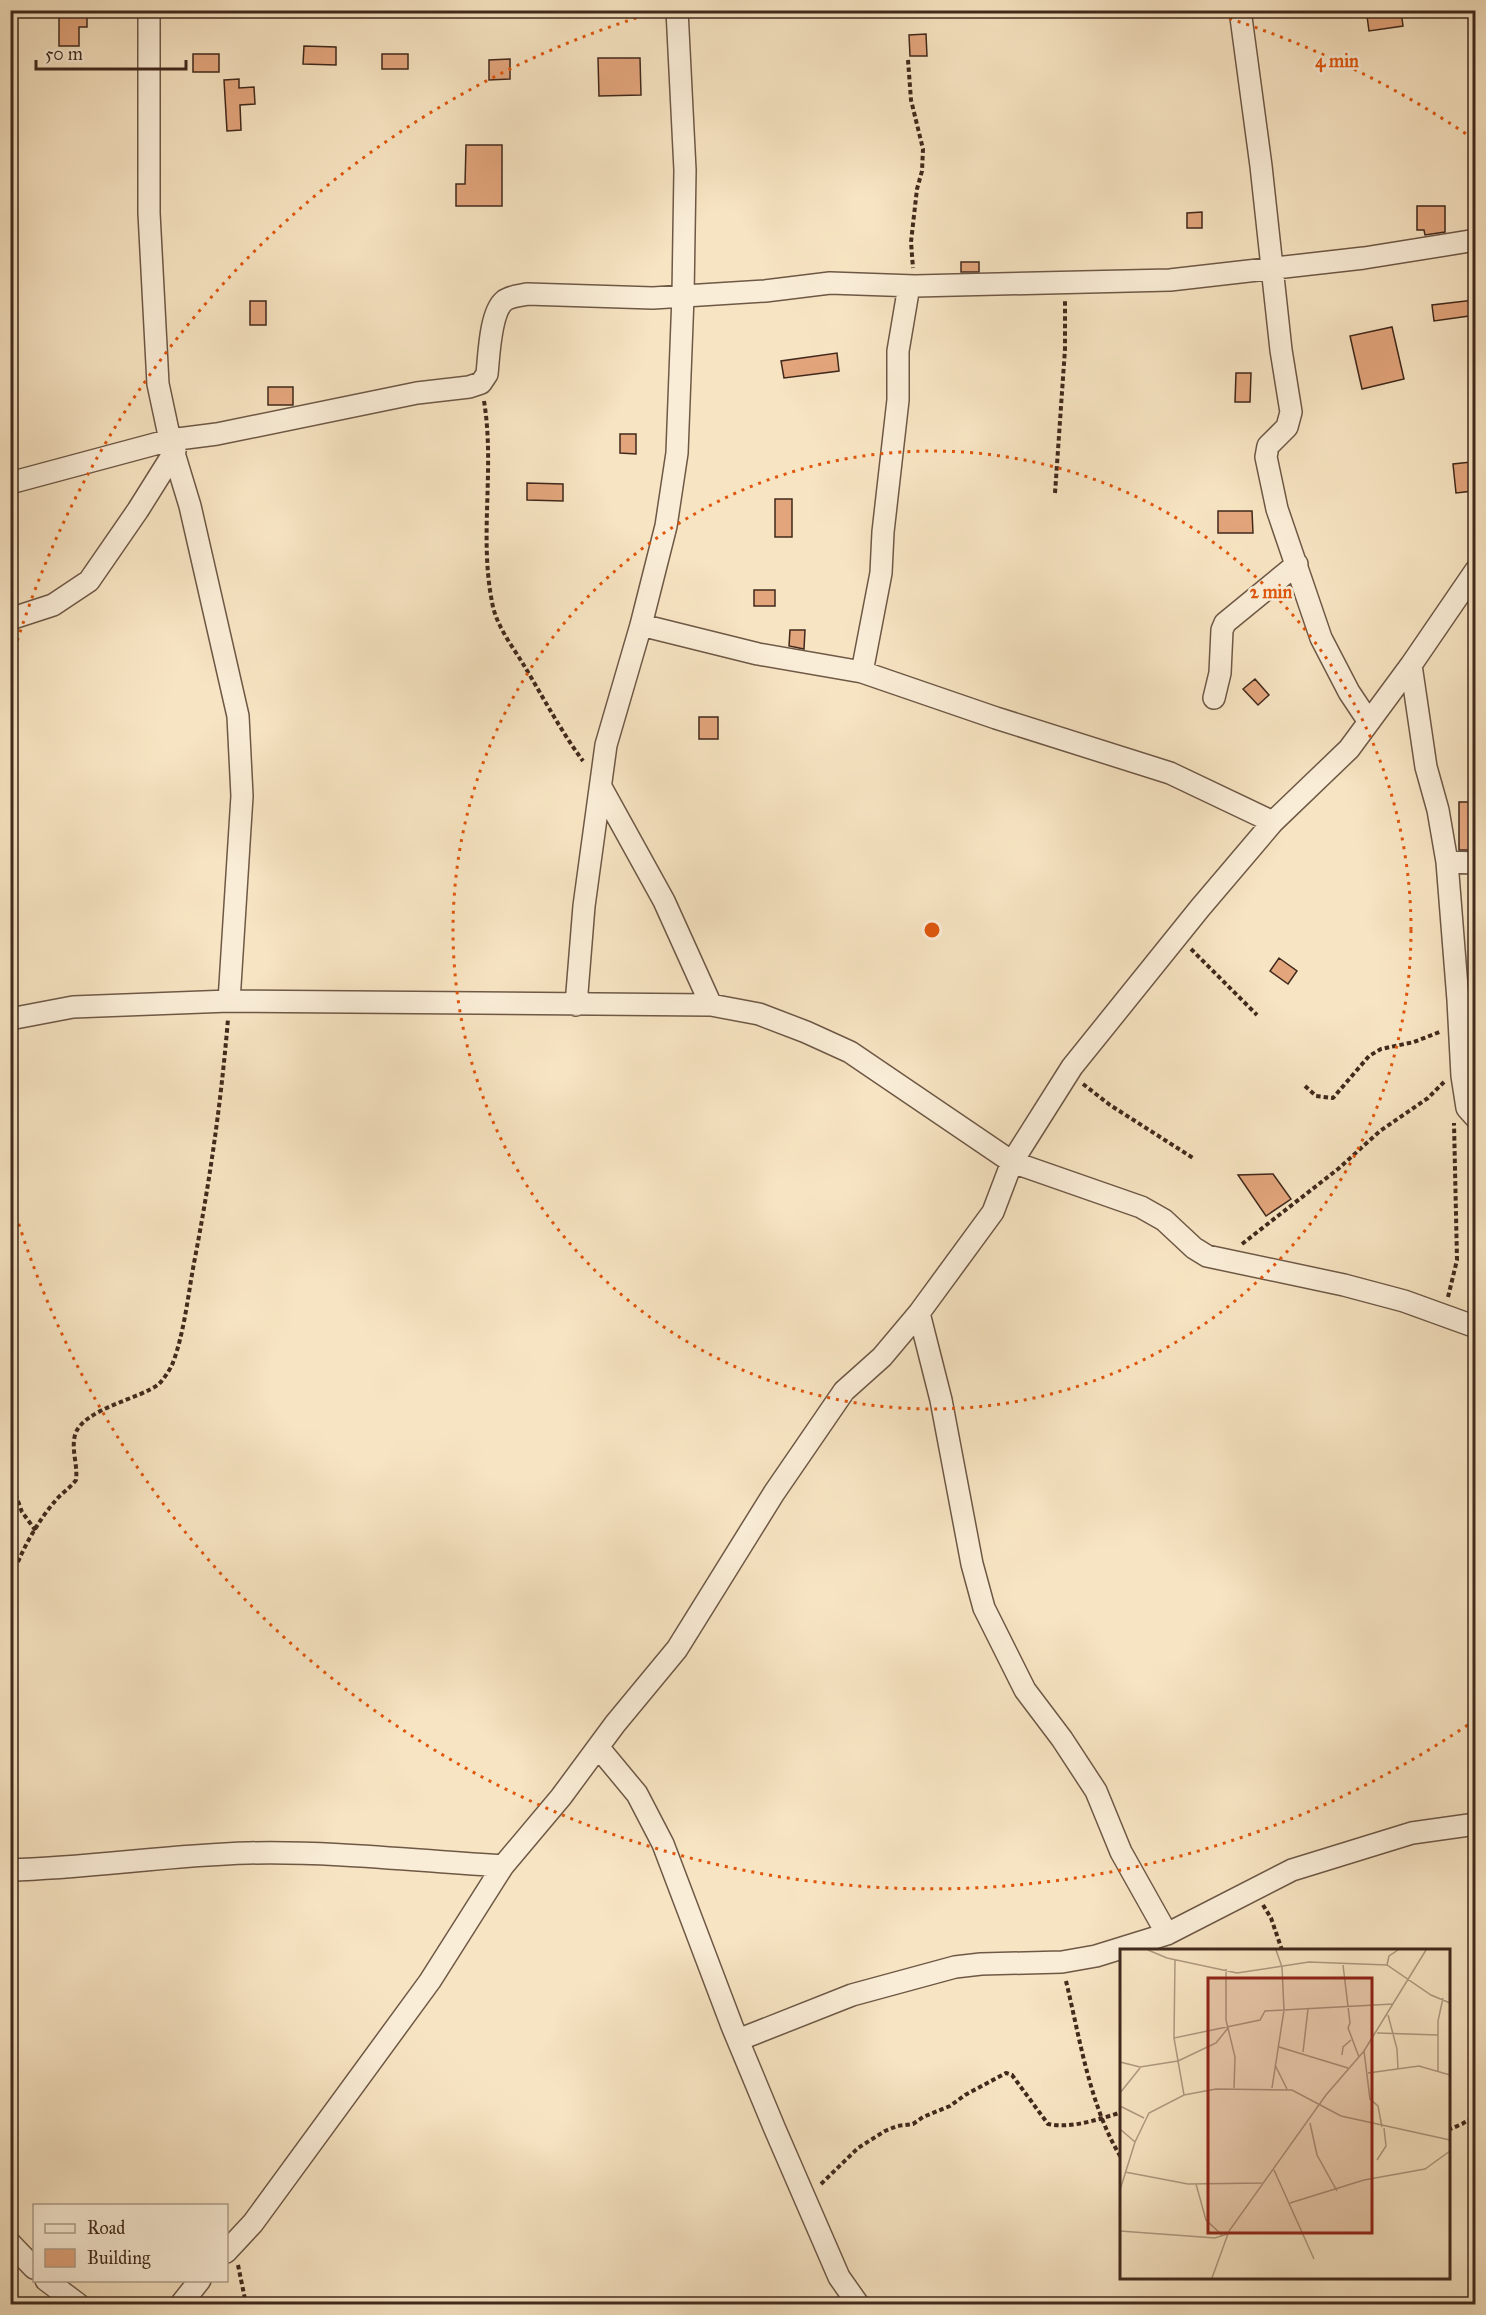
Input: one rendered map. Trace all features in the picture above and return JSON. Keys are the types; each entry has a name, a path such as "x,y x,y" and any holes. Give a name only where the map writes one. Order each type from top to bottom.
{"street":[{"path":"149,10 149,213 158,384 172,446 190,506 238,716 242,796 229,1000"},
{"path":"576,1005 584,906 606,745 641,625 666,526 676,453 683,296 685,170 677,10"},
{"path":"1240,10 1291,412 1287,427 1268,446 1266,457 1277,509 1321,638 1348,692 1370,722"},
{"path":"10,483 217,434 417,393 469,387 481,382 487,374 496,313 504,301 527,294 618,298 765,291 830,283 912,286 1170,279 1365,258 1476,240"},
{"path":"862,672 881,573 883,532 898,400 898,351 912,286"},
{"path":"10,619 53,605 89,581 138,510 172,446"},
{"path":"1214,698 1220,674 1222,630 1225,623 1297,564"},
{"path":"230,2248 253,2223 430,1981 503,1866 561,1797 676,1649 774,1493 844,1391 882,1357 919,1313 993,1212 1012,1162 1068,1073 1177,936 1273,822 1349,749 1411,665 1476,570"},
{"path":"641,625 758,654 862,672 996,718 1170,773 1273,822"},
{"path":"1411,665 1426,767 1438,810 1448,862 1461,1065 1470,1110"},
{"path":"601,787 664,901 711,1005"},
{"path":"1448,862 1476,863"},
{"path":"10,1019 73,1007 229,1000 711,1005 759,1014 850,1052 1012,1162 1141,1207 1164,1220 1194,1248 1207,1256 1404,1301 1476,1328"},
{"path":"919,1313 941,1400 972,1564 984,1608 1025,1690 1062,1739 1096,1791 1121,1852 1167,1934"},
{"path":"598,1747 637,1794 663,1844 738,2040 839,2277 858,2304"},
{"path":"738,2040 852,1995 955,1967 1062,1962 1096,1956 1167,1934 1292,1870 1412,1833 1476,1824"},
{"path":"10,1870 52,1869 195,1855 251,1853 329,1855 503,1866"},
{"path":"10,2243 33,2267"},
{"path":"49,2282 78,2304"},
{"path":"181,2304 198,2282"}],"path":[{"path":"1473,10 1473,42 1476,55"},
{"path":"908,60 911,100 923,149 922,171 917,189 911,242 912,286"},
{"path":"1055,493 1067,282"},
{"path":"481,382 487,418 489,474 486,522 492,604 508,641 569,742 601,787"},
{"path":"1177,936 1257,1015"},
{"path":"10,1583 17,1562 36,1531 56,1500 76,1480 73,1448 75,1433 83,1423 114,1404 160,1384 171,1366 185,1311 212,1169 222,1095 229,1000"},
{"path":"1305,1086 1316,1096 1332,1098 1370,1056 1381,1049 1414,1042 1460,1024"},
{"path":"1222,1259 1338,1169 1380,1131 1428,1098 1461,1065"},
{"path":"1068,1073 1110,1105 1193,1158"},
{"path":"1447,1316 1449,1293 1457,1260 1453,1127 1456,1115 1470,1110"},
{"path":"10,1439 10,1473"},
{"path":"10,1480 22,1512 36,1531"},
{"path":"1252,1890 1271,1918 1282,1949"},
{"path":"1062,1962 1102,2118 1108,2137 1120,2156"},
{"path":"806,2199 858,2148 897,2126 913,2124 923,2117 950,2106 965,2095 1006,2073 1012,2075 1048,2124 1062,2126 1120,2113"},
{"path":"1450,2130 1476,2115"},
{"path":"230,2248 246,2304"}],"building":[{"path":"59,10 87,10 87,27 79,27 79,46 59,46"},
{"path":"1401,11 1403,26 1369,31 1367,16"},
{"path":"926,34 927,56 910,56 909,35"},
{"path":"304,46 336,47 336,65 303,64"},
{"path":"193,54 219,54 219,72 193,72"},
{"path":"382,54 408,54 408,69 382,69"},
{"path":"598,58 640,58 641,95 599,96"},
{"path":"510,59 510,79 489,80 489,60"},
{"path":"239,79 239,88 254,87 255,104 240,105 241,130 227,131 224,80"},
{"path":"466,145 502,145 502,206 456,206 456,184 465,184"},
{"path":"1417,206 1445,206 1445,232 1425,235 1424,230 1417,230"},
{"path":"1202,212 1202,228 1187,228 1187,213"},
{"path":"961,262 979,262 979,272 961,272"},
{"path":"1474,300 1476,315 1434,321 1432,305"},
{"path":"250,301 266,301 266,325 250,325"},
{"path":"1392,327 1404,379 1362,389 1350,336"},
{"path":"837,353 839,371 784,378 781,361"},
{"path":"1236,373 1251,373 1250,402 1235,402"},
{"path":"268,387 293,387 293,405 268,405"},
{"path":"620,434 636,434 636,454 620,453"},
{"path":"1471,462 1473,491 1456,493 1453,464"},
{"path":"527,483 563,484 563,501 527,500"},
{"path":"775,499 792,499 792,537 775,537"},
{"path":"1218,511 1252,511 1253,533 1218,533"},
{"path":"754,590 775,590 775,606 754,606"},
{"path":"790,630 805,630 804,649 789,646"},
{"path":"1255,679 1269,695 1258,705 1243,689"},
{"path":"699,717 718,717 718,739 699,739"},
{"path":"1459,802 1476,802 1476,850 1459,850"},
{"path":"1279,958 1297,971 1288,984 1270,971"},
{"path":"1273,1174 1291,1199 1266,1216 1238,1175"}]}
